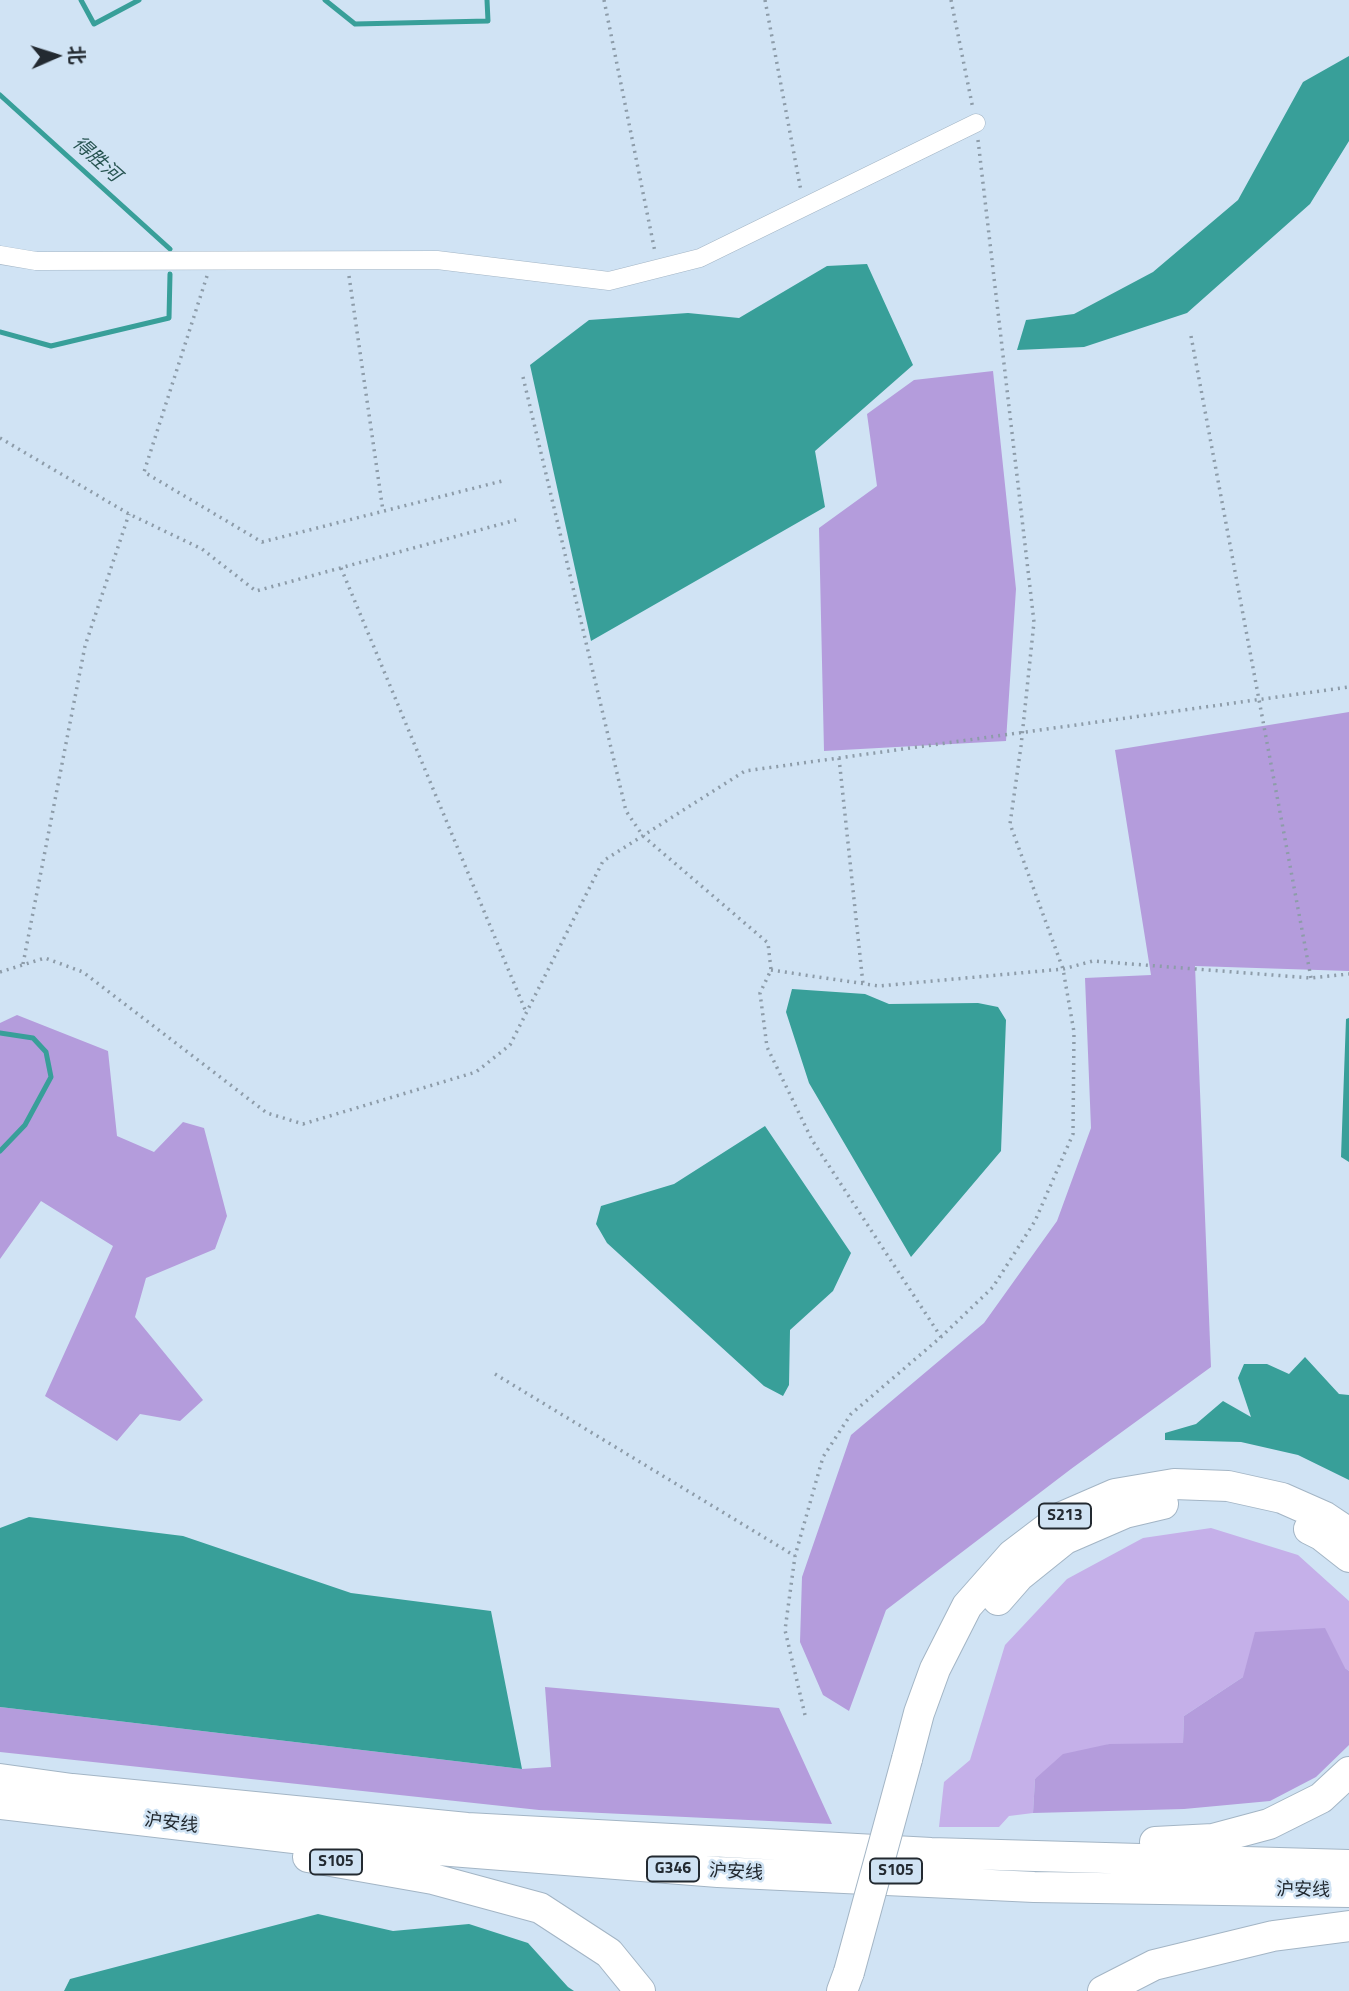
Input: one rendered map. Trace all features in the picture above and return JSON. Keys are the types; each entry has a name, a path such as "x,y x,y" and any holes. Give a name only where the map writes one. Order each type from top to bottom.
{"highway":[{"name":"S213","path":"855,1983 916,1762 919,1713 935,1669 967,1606 1012,1555 1062,1517 1115,1494 1174,1484 1228,1486 1282,1498 1325,1517 1349,1532"},
{"path":"916,1762 979,1622 1019,1576 1065,1539 1125,1513 1177,1501 1229,1502 1282,1517 1311,1530 1349,1557"},
{"path":"930,1853 1213,1839 1269,1824 1321,1798 1349,1772"},
{"name":"沪安线","path":"0,1779 72,1789 467,1828 930,1853 1349,1865"},
{"name":"沪安线","path":"0,1806 310,1840 718,1872 1034,1887 1349,1892"},
{"name":"S105","path":"0,1806 433,1879 540,1908 609,1953 639,1991"},
{"path":"1103,1991 1154,1965 1273,1936 1349,1926"}],"street":[{"path":"0,256 36,261 438,260 609,281 700,258 976,123"}],"path":[{"path":"604,0 659,269"},
{"path":"765,0 804,207"},
{"path":"805,1715 785,1630 795,1556 823,1457 850,1414 941,1337 993,1287 1035,1221 1073,1134 1074,1032 1063,969 1010,824 1023,733 1034,622 976,123 951,0"},
{"path":"347,260 383,511"},
{"path":"212,261 144,472 262,542 506,480"},
{"path":"1191,336 1311,978"},
{"path":"523,377 626,811 643,836 768,943 771,970 760,993 766,1047 812,1140 941,1337"},
{"path":"0,438 129,514 202,549 256,591 516,520"},
{"path":"23,965 85,646 129,514"},
{"path":"341,568 526,1012"},
{"path":"0,972 45,958 83,972 267,1113 303,1124 476,1072 510,1045 603,861 745,771 1349,687"},
{"path":"839,758 863,984"},
{"path":"771,970 879,986 1063,969 1093,961 1311,978 1349,974"},
{"path":"495,1374 795,1556"}],"shaded area":[{"path":"1349,56 1349,141 1310,204 1187,313 1084,347 1017,350 1026,320 1074,314 1153,272 1238,200 1303,82"},
{"path":"867,264 913,365 815,451 825,507 591,641 530,365 589,320 688,313 739,318 827,266"},
{"path":"993,371 1016,589 1006,741 824,751 819,528 877,486 867,414 914,380"},
{"path":"1349,712 1349,971 1195,966 1211,1367 1071,1469 886,1610 849,1711 823,1695 800,1642 802,1577 851,1435 984,1323 1057,1221 1091,1128 1085,978 1151,975 1115,750"},
{"path":"792,989 865,994 889,1004 978,1003 998,1007 1006,1020 1001,1151 911,1257 809,1083 786,1012"},
{"path":"17,1015 108,1051 117,1136 154,1152 183,1122 204,1128 227,1216 215,1249 146,1278 135,1317 203,1400 180,1421 140,1414 117,1441 45,1396 113,1246 41,1201 0,1259 0,1023"},
{"path":"1349,1018 1349,1162 1341,1157 1346,1019"},
{"path":"765,1126 851,1253 833,1291 790,1330 789,1385 783,1396 764,1386 607,1243 596,1224 601,1206 674,1184"},
{"path":"1305,1357 1339,1394 1349,1395 1349,1480 1298,1455 1241,1442 1165,1440 1165,1433 1196,1424 1223,1401 1251,1417 1238,1378 1244,1364 1267,1364 1289,1374"},
{"path":"29,1517 183,1536 351,1593 491,1611 522,1769 0,1707 0,1528"},
{"path":"1211,1528 1298,1555 1349,1601 1349,1671 1345,1668 1243,1677 1184,1716 1183,1744 1109,1744 1035,1779 1033,1813 1009,1816 999,1827 939,1827 944,1782 970,1760 1005,1645 1067,1579 1143,1538"},
{"path":"1325,1628 1349,1671 1349,1745 1316,1777 1270,1801 1184,1809 1033,1813 1035,1779 1063,1754 1109,1744 1183,1743 1184,1716 1243,1677 1255,1632"},
{"path":"545,1687 779,1708 832,1824 539,1810 0,1752 0,1707 522,1769 551,1767"},
{"path":"318,1914 393,1931 469,1924 528,1943 574,1991 64,1991 70,1979"}],"waterway":[{"name":"得胜河","path":"81,0 94,24 139,0"},
{"name":"得胜河","path":"325,0 355,24 488,21 487,0"},
{"name":"得胜河","path":"0,95 170,249"},
{"name":"得胜河","path":"0,332 51,346 169,318 170,274"},
{"name":"得胜河","path":"0,1033 33,1038 46,1052 51,1077 25,1125 0,1151"}]}
